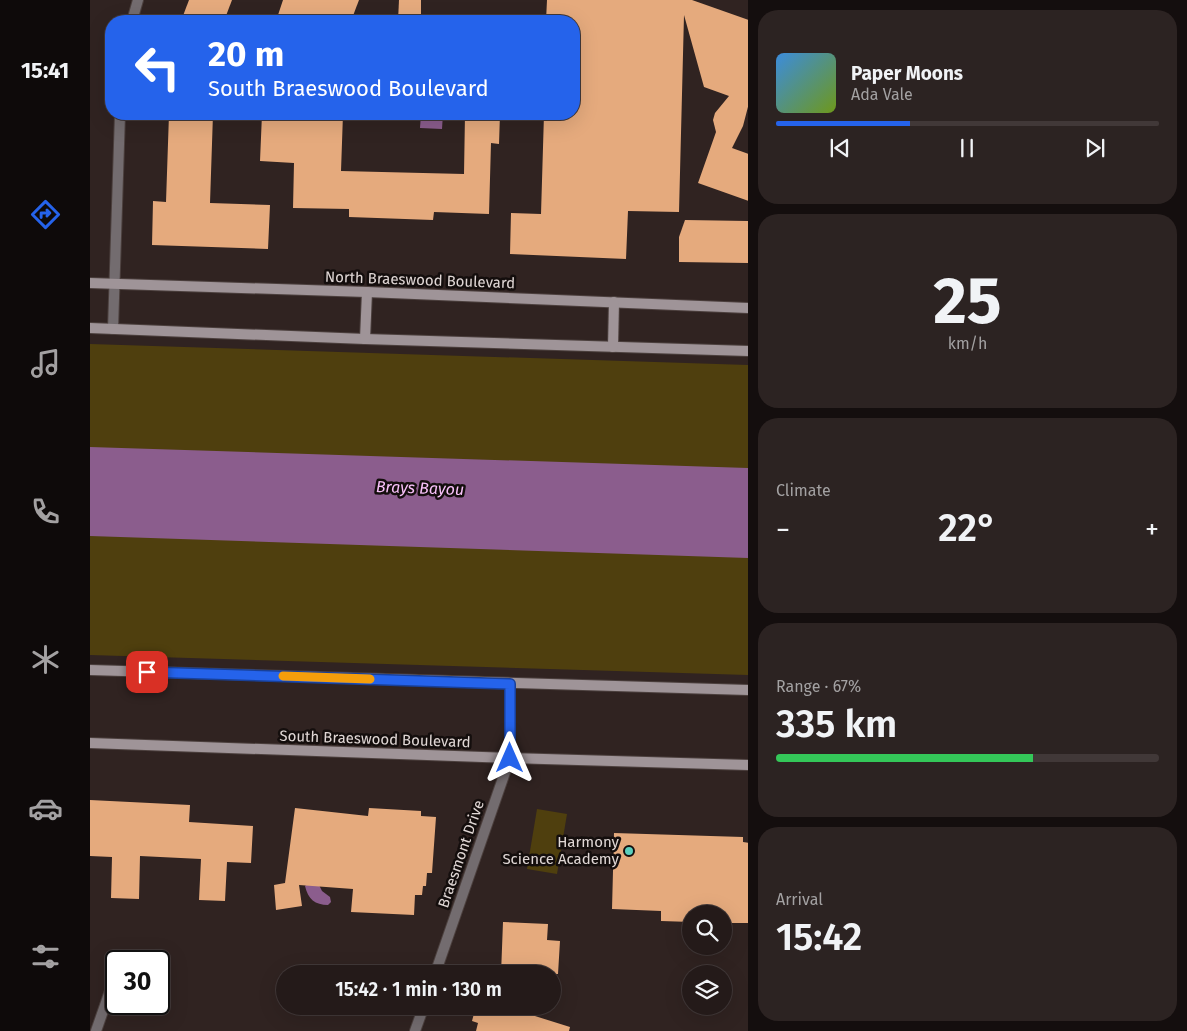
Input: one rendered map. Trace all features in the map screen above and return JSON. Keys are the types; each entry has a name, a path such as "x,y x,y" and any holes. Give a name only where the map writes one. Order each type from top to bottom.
{"main road":[{"name":"North Braeswood Boulevard","path":"90,283 367,292 748,308"},
{"path":"365,339 367,292"},
{"path":"614,302 614,346"},
{"path":"90,328 748,351"},
{"path":"90,670 748,690"},
{"name":"South Braeswood Boulevard","path":"90,744 748,765"}],"street":[{"path":"134,15 138,0"},
{"path":"113,329 120,120"},
{"name":"Braesmont Drive","path":"438,965 510,758 510,684"},
{"path":"96,1031 105,1005"},
{"path":"415,1031 421,1015"}],"shaded area":[{"path":"90,344 748,365 748,675 90,655"},
{"path":"537,809 567,814 557,874 527,869"}],"water":[{"path":"421,120 443,120 442,129 420,128"},
{"name":"Brays Bayou","path":"90,447 748,468 748,558 90,536"},
{"path":"318,883 322,891 330,897 331,902 328,905 319,904 308,894 305,886"}],"building":[{"path":"189,0 232,0 226,15 183,15"},
{"path":"283,0 359,0 353,15 278,15"},
{"path":"399,0 421,0 421,15 398,15"},
{"path":"547,0 692,0 748,20 748,107 743,126 732,148 748,154 748,201 698,183 716,132 713,120 715,113 729,96 704,87 684,15 679,212 628,211 626,259 510,254 511,213 541,214 544,120 580,120 580,15 546,15"},
{"path":"169,120 213,120 210,203 270,205 268,249 152,245 153,201 166,202"},
{"path":"262,120 343,120 341,171 464,174 465,120 500,120 499,144 491,143 489,214 434,212 433,220 349,217 349,209 293,208 294,163 260,161"},
{"path":"685,220 748,221 748,263 679,262 679,237"},
{"path":"90,800 190,805 189,822 253,826 251,863 227,862 225,901 199,900 201,859 140,856 139,899 111,898 112,857 90,856"},
{"path":"295,808 368,816 369,808 421,811 421,816 436,817 432,873 427,873 426,886 423,886 422,895 415,895 414,915 351,912 353,889 299,885 302,906 276,910 274,885 285,883"},
{"path":"614,833 743,837 743,842 748,843 748,923 732,923 732,905 682,905 682,922 661,921 661,911 612,909"},
{"path":"503,922 548,924 547,940 560,941 559,965 501,965"},
{"path":"474,1015 532,1015 570,1027 569,1031 476,1031 478,1023 472,1021"}],"slow traffic":[{"path":"283,676 370,679"}],"place":[{"name":"Harmony Science Academy","path":"629,851"}],"route":[{"path":"147,672 510,684 510,758"}]}
